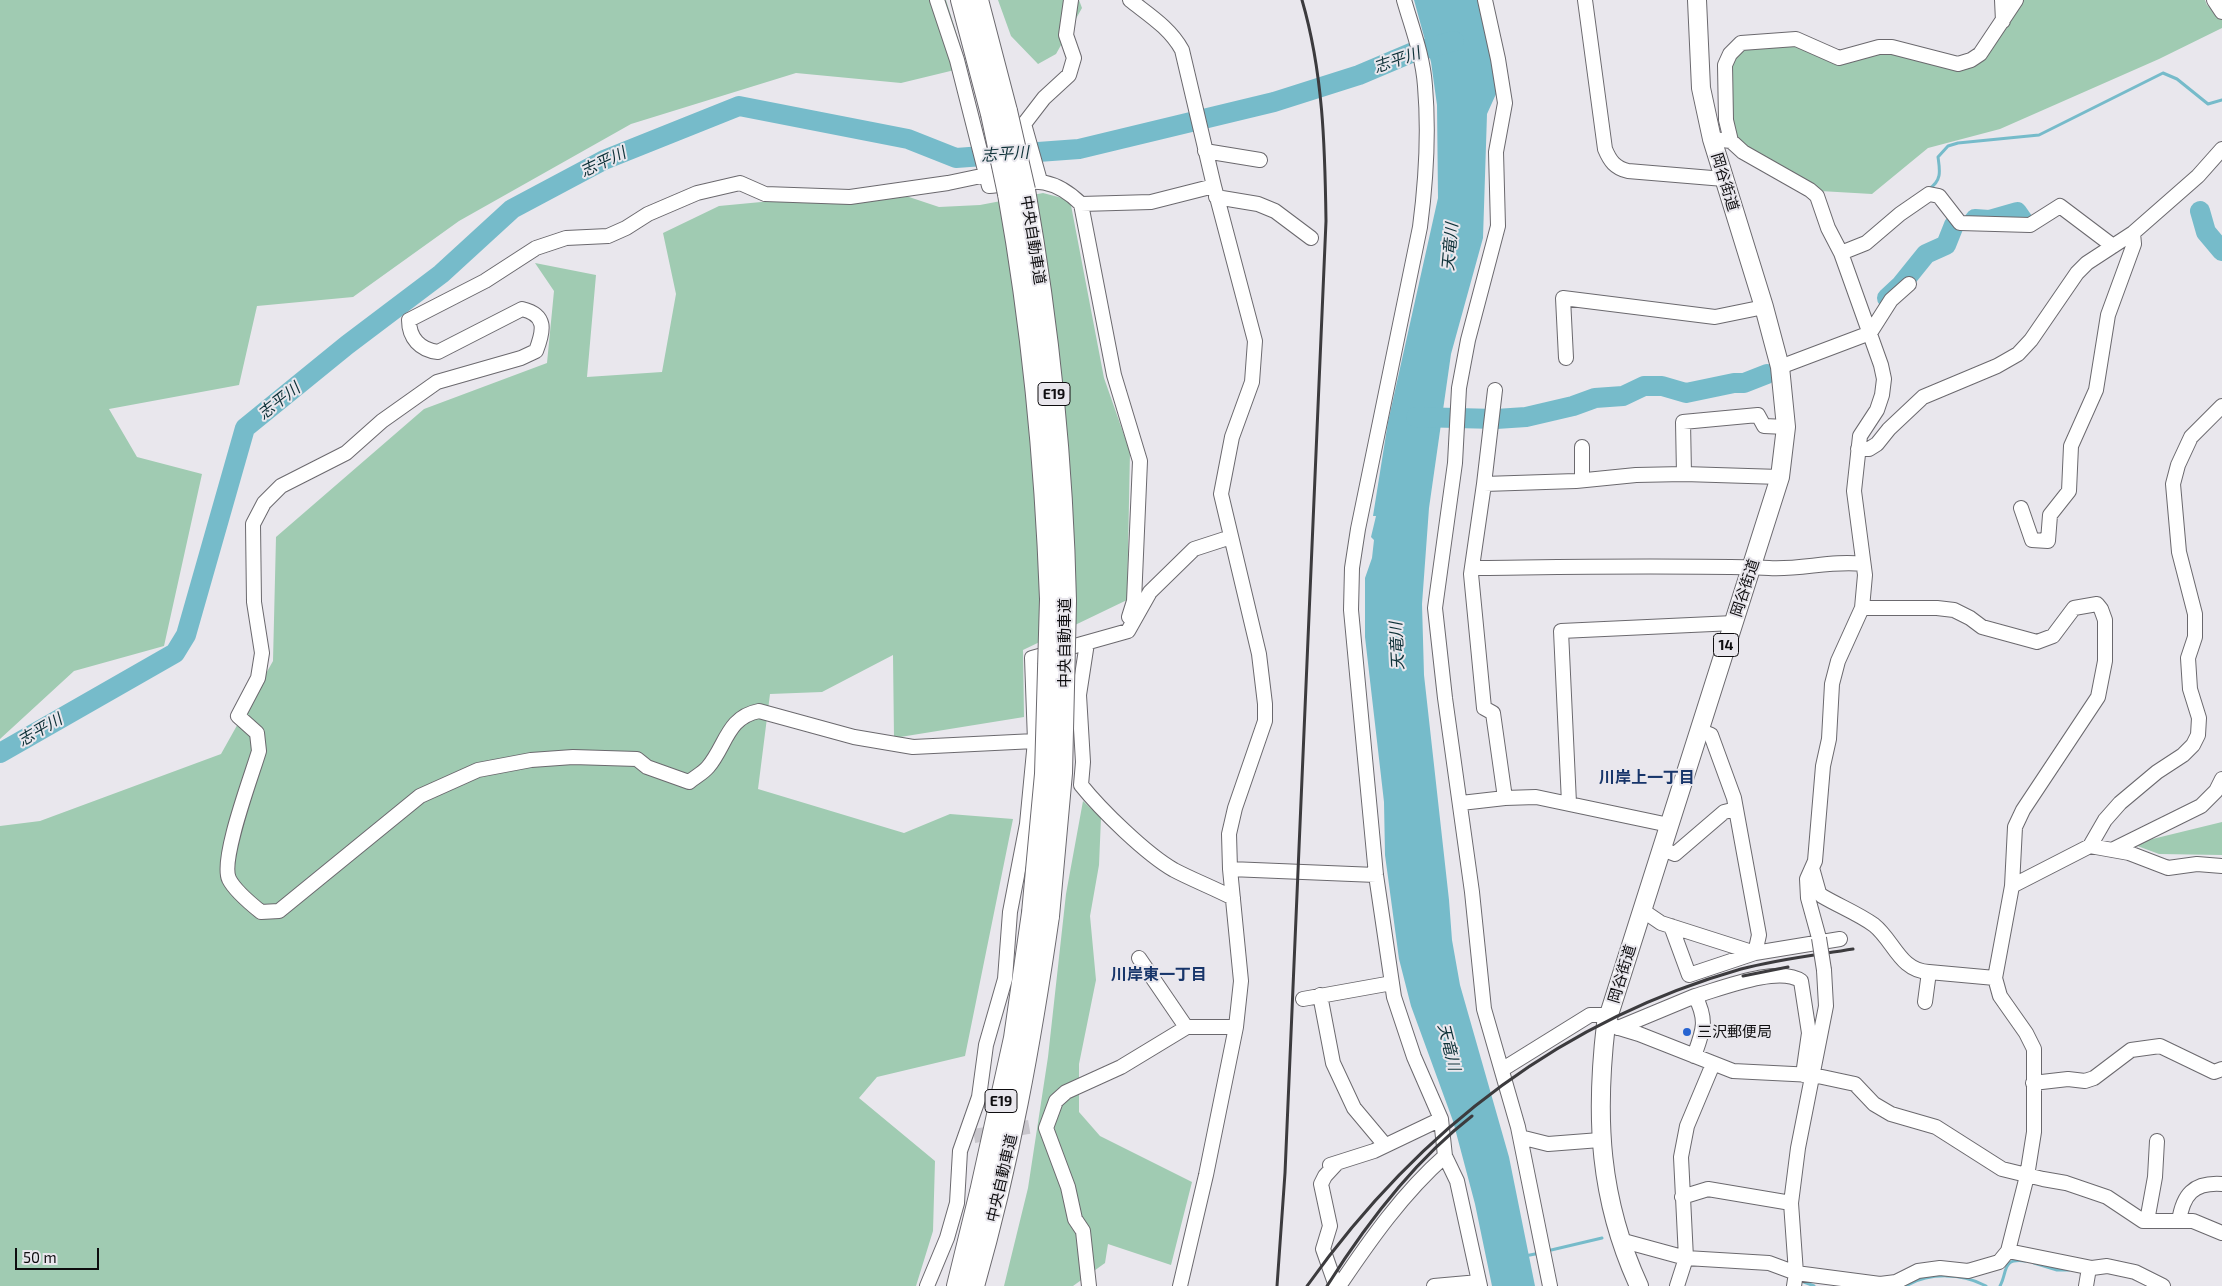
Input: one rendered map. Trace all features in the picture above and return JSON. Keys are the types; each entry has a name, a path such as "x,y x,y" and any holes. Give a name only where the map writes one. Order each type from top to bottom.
{"highway":[{"name":"中央自動車道","path":"961,0 1024,188 1022,270 1034,362 1058,600 1062,772 1041,914 1029,1044 1003,1177 974,1286"},
{"name":"中央自動車道","path":"978,0 999,113"},
{"name":"中央自動車道","path":"957,1286 980,1192 1041,914"},
{"path":"982,1286 1010,1175 1022,1108 1029,1044"},
{"path":"948,1286 980,1192"}],"main road":[{"name":"岡谷街道","path":"1639,1286 1620,1240 1605,1181 1600,1140 1599,1108 1611,1022 1642,910 1780,478 1786,427 1780,366 1764,307 1712,139 1701,88 1697,0"}],"street":[{"path":"937,0 958,60 978,134 989,186 1024,188 1054,184 1067,191 1081,204 1114,375 1140,461 1134,601 1128,621 1117,635"},
{"path":"1024,188 1024,124 1044,98 1069,75 1074,58 1066,35 1071,0"},
{"path":"1130,0 1163,26 1175,38 1182,50 1215,191 1255,341 1252,382 1232,436 1221,494 1259,654 1265,721 1235,808 1229,834 1230,869 1241,981 1236,1027 1206,1175 1180,1286"},
{"path":"1404,0 1419,52 1425,85 1425,191 1420,227 1377,430 1352,568 1351,610 1376,875 1394,997 1414,1056 1441,1119 1445,1156 1457,1181 1480,1284 1434,1286"},
{"path":"1485,0 1498,59 1505,103 1496,152 1498,226 1468,340 1460,388 1455,462 1435,608 1484,1010 1520,1137 1550,1286"},
{"path":"1585,0 1605,149 1614,165 1628,171 1724,179"},
{"path":"2002,0 2003,21"},
{"path":"1808,1075 1826,1006 1824,970 1819,938 1808,898 1807,879 1815,861 1823,766 1829,739 1832,684 1838,661 1862,608 1864,564 1854,491 1860,436 1877,410 1882,395 1884,379 1870,333 1841,253 1828,228 1817,196 1810,190 1743,152 1731,141 1726,120 1725,65 1730,54 1741,43 1796,39 1839,58 1880,47 1892,47 1958,64 1980,54 2016,0"},
{"path":"2214,0 2222,12"},
{"path":"978,134 1024,124"},
{"path":"1712,139 1731,141"},
{"path":"1858,449 1869,449 1877,444 1889,429 1923,397 1997,366 2018,354 2031,340 2077,273 2133,233 2217,164 2222,149"},
{"path":"1205,151 1260,160"},
{"path":"986,175 948,183 850,197 765,194 740,183 697,193 648,214 626,228 608,236 566,238 536,248 486,281 409,320 409,329 414,340 427,351 438,352 522,308 532,311 541,320 542,333 536,350 529,354 437,382 382,420 346,453 281,486 264,503 253,524 254,602 262,653 258,678 238,716 256,733 260,751 228,855 229,878 247,901 261,912 279,911 420,796 456,778 478,770 531,760 638,759 647,767 689,782 707,768 732,726 746,714 759,711 854,737 913,747 1036,741"},
{"path":"1081,204 1151,202 1215,191 1275,211 1311,238"},
{"path":"1841,253 1866,243 1900,214 1929,194 1939,196 1960,224 2030,225 2060,206 2113,246"},
{"path":"2021,508 2032,540 2048,541 2050,515 2069,491 2071,446 2096,390 2108,315 2134,244 2133,233"},
{"path":"1780,366 1870,333 1891,300 1909,284"},
{"path":"1566,358 1563,298 1716,317 1764,307"},
{"path":"1495,390 1471,574 1484,708 1493,713 1504,798"},
{"path":"2012,886 2090,846 2105,820 2120,803 2157,772 2193,746 2198,735 2199,718 2190,689 2188,658 2195,636 2195,614 2179,552 2173,484 2178,465 2192,438 2222,406"},
{"path":"1684,474 1683,422 1758,415 1764,426 1786,427"},
{"path":"1582,447 1582,480"},
{"path":"1484,484 1582,480 1607,476 1684,474 1780,478"},
{"path":"927,1286 947,1238 956,1204 960,1151 969,1136 980,1097 986,1045 1005,979 1010,912 1027,824 1036,741 1032,658 1128,632 1150,592 1194,549 1231,537"},
{"path":"1473,568 1751,567 1792,569 1847,562 1864,564"},
{"path":"1620,1240 1686,1258 1769,1263 1795,1279 1881,1285 1896,1282 1918,1271 1933,1269 1968,1271 1999,1262 2008,1251 2028,1176 2034,1132 2034,1049 2026,1033 2000,996 1995,978 2012,886 2015,828 2023,810 2098,697 2105,661 2105,620 2097,604 2074,608 2053,636 2037,642 1982,628 1970,618 1954,610 1937,608 1862,608"},
{"path":"1570,803 1562,631 1734,623"},
{"path":"1087,643 1079,695 1083,762 1081,785 1092,799 1157,858 1174,870 1233,898"},
{"path":"1699,730 1711,736 1736,810 1759,935 1755,953"},
{"path":"2112,850 2201,806 2216,790 2222,778"},
{"path":"1460,803 1504,798 1536,797 1669,824"},
{"path":"1662,849 1675,854 1724,812 1736,810"},
{"path":"2090,846 2129,853 2168,868 2197,864 2222,866"},
{"path":"1812,867 1819,893 1874,926 1893,950 1912,968 1919,972 1995,978"},
{"path":"1230,869 1376,875"},
{"path":"1642,910 1661,923 1755,953"},
{"path":"1671,926 1689,976 1755,953 1840,938"},
{"path":"1139,958 1186,1027"},
{"path":"1925,1002 1929,972"},
{"path":"1611,1022 1765,976 1796,977 1801,981 1809,1033 1808,1075 1791,1203 1795,1279"},
{"path":"1303,1000 1320,995 1392,983"},
{"path":"1320,995 1333,1063 1354,1108 1386,1145"},
{"path":"1694,1056 1704,1028 1702,1010 1695,996"},
{"path":"1502,1069 1590,1015 1713,1064 1733,1070 1808,1075 1855,1084 1874,1104 1891,1114 1936,1126 2002,1169 2066,1183 2107,1197 2147,1221 2193,1221 2222,1233"},
{"path":"1089,1286 1083,1231 1075,1219 1068,1187 1040,1127 1056,1102 1066,1092 1121,1067 1186,1027 1236,1027"},
{"path":"2033,1083 2068,1079 2085,1081 2094,1078 2131,1050 2152,1046 2160,1046 2214,1072 2222,1069"},
{"path":"1677,1286 1686,1258 1681,1157 1687,1126 1713,1064"},
{"path":"1337,1286 1323,1249 1330,1226 1321,1184 1325,1176 1333,1164 1386,1145 1441,1119"},
{"path":"1520,1137 1548,1144 1600,1140"},
{"path":"2147,1221 2155,1177 2157,1141"},
{"path":"1337,1286 1368,1242 1398,1205 1445,1156"},
{"path":"2178,1222 2184,1201 2197,1187 2222,1184"},
{"path":"1682,1197 1708,1189 1791,1203"},
{"path":"2008,1251 2089,1268 2107,1266 2135,1272 2162,1286"},
{"path":"2086,1286 2089,1268"}],"green space":[{"path":"0,0 946,0 967,67 901,83 796,73 631,124 459,221 353,297 257,306 239,385 109,409 137,457 202,474 164,646 74,671 0,739"},
{"path":"998,0 1079,0 1082,8 1056,54 1038,64 1011,36"},
{"path":"2022,0 2205,0 2207,5 2222,18 2222,28 2159,59 2000,129 1928,148 1872,194 1820,191 1739,142 1734,133 1729,115 1729,70 1735,57 1744,50 1768,44 1799,44 1816,54 1884,52 1975,64 1988,55"},
{"path":"888,190 939,207 980,205 1043,193 1070,200 1104,378 1130,452 1127,600 1023,650 1024,717 894,738 893,655 822,692 770,694 758,789 904,833 950,814 1013,819 965,1056 877,1077 859,1098 935,1161 933,1231 916,1286 0,1286 0,826 40,821 221,754 273,661 276,537 424,409 547,363 554,291 535,263 596,275 587,377 662,372 676,294 663,233 719,206"},
{"path":"1083,801 1101,818 1099,865 1090,916 1096,980 1079,1064 1079,1112 1100,1136 1192,1182 1171,1265 1108,1244 1105,1263 1073,1286 1004,1286 1028,1188 1048,1057 1066,894"},
{"path":"2222,822 2222,855 2159,854 2132,844"}],"water":[{"name":"天竜川","path":"1414,0 1478,0 1492,55 1496,94 1487,114 1483,238 1451,354 1429,508 1422,604 1424,675 1452,940 1460,985 1509,1157 1535,1286 1492,1286 1475,1204 1453,1121 1411,1006 1399,959 1385,855 1384,802 1365,637 1365,578 1372,558 1374,540 1371,537 1376,516 1373,516 1388,422 1438,198 1437,105 1431,62"}],"waterway":[{"name":"志平川","path":"0,753 175,653 186,635 245,428 347,345 441,274 512,209 604,160 739,106 908,139 956,158 1079,149 1274,102 1359,75 1411,53 1454,41"},
{"path":"1929,189 1938,179 1938,157 1948,146 1958,143 2039,135 2163,73 2177,79 2208,104 2222,100"},
{"path":"2200,211 2206,232 2222,251"},
{"path":"1975,219 1989,220 2017,212 2024,222"},
{"path":"1887,298 1901,285 1926,254 1946,245 1954,225"},
{"path":"1416,417 1496,419 1526,417 1573,406 1595,398 1623,396 1644,386 1662,386 1686,393 1734,383 1744,383 1767,374"},
{"path":"1547,1251 1602,1238"},
{"path":"1525,1256 1540,1253"},
{"path":"2000,1286 2006,1267 2012,1262 2025,1261"},
{"path":"2034,1263 2057,1270 2069,1270"},
{"path":"1906,1286 1915,1281 1935,1276 1957,1277 1986,1286"},
{"path":"1804,1282 1814,1286"}],"tunnel":[{"path":"974,1136 1034,1126"}],"railway":[{"path":"1277,1286 1285,1173 1326,221 1322,109 1314,54 1302,0"},
{"path":"1307,1286 1349,1231 1395,1179 1444,1132 1497,1090 1552,1052 1612,1019 1675,991 1741,969 1853,949"},
{"path":"1743,976 1788,967"},
{"path":"1327,1286 1358,1240 1392,1195 1430,1153 1472,1116"}],"place":[{"name":"三沢郵便局","path":"1687,1032"}],"district":[{"name":"川岸上一丁目","path":"1647,778"},
{"name":"川岸東一丁目","path":"1159,975"}]}
